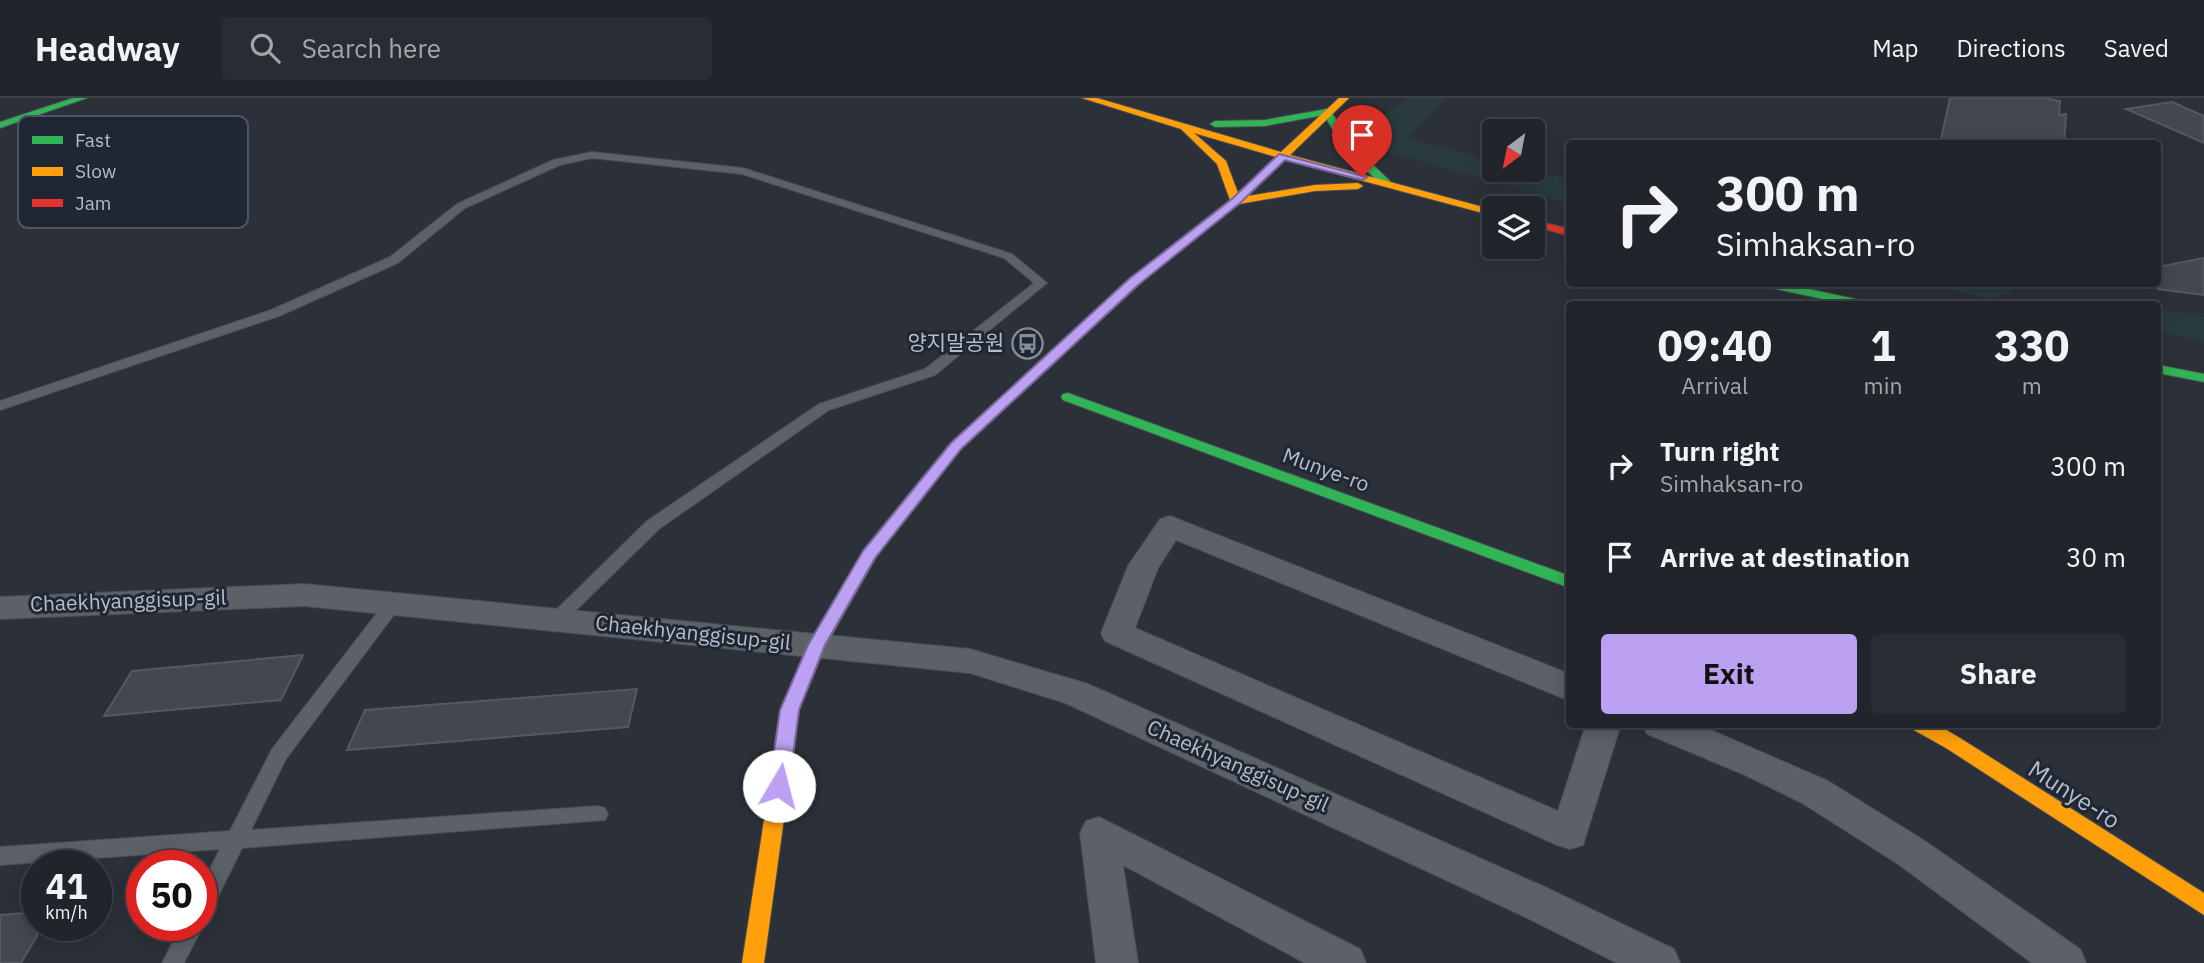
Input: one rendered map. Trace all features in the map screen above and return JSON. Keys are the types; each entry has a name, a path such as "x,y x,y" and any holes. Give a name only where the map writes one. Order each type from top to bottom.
{"street":[{"path":"27,116 82,98"},
{"path":"1087,98 1283,156 1482,210"},
{"path":"753,963 790,710 817,645 869,555 956,446 1134,282 1236,201 1344,98"},
{"path":"1180,125 1265,123 1327,112"},
{"path":"1327,112 1349,148 1388,184"},
{"path":"0,125 18,119"},
{"path":"1180,125 1222,163 1236,201"},
{"path":"1236,201 1315,188 1388,184"},
{"path":"1545,226 1566,232"},
{"path":"1784,287 1848,301"},
{"path":"2161,370 2204,378"},
{"name":"Munye-ro","path":"1068,397 1566,581"},
{"path":"1566,686 1170,526 1143,566 1116,633 1570,832 1603,728"},
{"name":"Chaekhyanggisup-gil","path":"0,608 304,595 970,661 1076,693 1533,901 1659,963"},
{"path":"1669,728 1759,765 1814,792 1879,831 2065,963"},
{"name":"Munye-ro","path":"1926,728 2204,905"},
{"path":"1117,963 1099,833 1345,963"}],"lane":[{"path":"0,406 275,313 394,260 461,206 557,162 592,155 743,171 1008,256 1041,283 930,372 824,407 653,525 557,619"},
{"path":"217,878 279,754 393,604"},
{"path":"0,856 598,814"},
{"path":"173,963 184,941"}],"shaded area":[{"path":"1407,98 1447,98 1407,139 1482,158 1482,179 1382,150 1370,143 1365,136"},
{"path":"1545,173 1566,178 1566,203 1493,182 1545,182"},
{"path":"1939,287 2011,287 2011,293 1991,299"},
{"path":"2161,309 2204,317 2204,341 2161,333"}],"building":[{"path":"1950,98 2044,98 2060,101 2059,115 2066,114 2064,140 1941,140"},
{"path":"2172,102 2204,116 2204,143 2126,109"},
{"path":"2204,258 2204,295 2158,289 2161,287 2161,266"},
{"path":"303,655 281,700 104,716 132,671"},
{"path":"637,689 628,727 347,750 365,710"},
{"path":"21,913 21,941 34,941 21,963 0,963 0,915"}],"traffic: fast":[{"path":"27,116 82,98"},
{"path":"1215,124 1265,123 1327,112 1349,148 1386,183"},
{"path":"0,125 18,119"},
{"path":"871,552 956,446 1141,276"},
{"path":"1784,287 1848,301"},
{"path":"2161,370 2204,378"},
{"path":"1068,397 1566,581"}],"traffic: slow":[{"path":"1087,98 1283,156 1482,210"},
{"path":"1141,276 1236,201 1344,98"},
{"path":"1185,130 1222,163 1236,201 1315,188 1358,186"},
{"path":"753,963 790,710 817,645 871,552"},
{"path":"1926,728 2204,905"}],"traffic: jam":[{"path":"1545,226 1566,232"}],"place":[{"name":"양지말공원","path":"1027,343"}],"route":[{"path":"779,786 790,710 817,645 869,555 956,446 1134,282 1236,201 1283,156 1362,177"}]}
